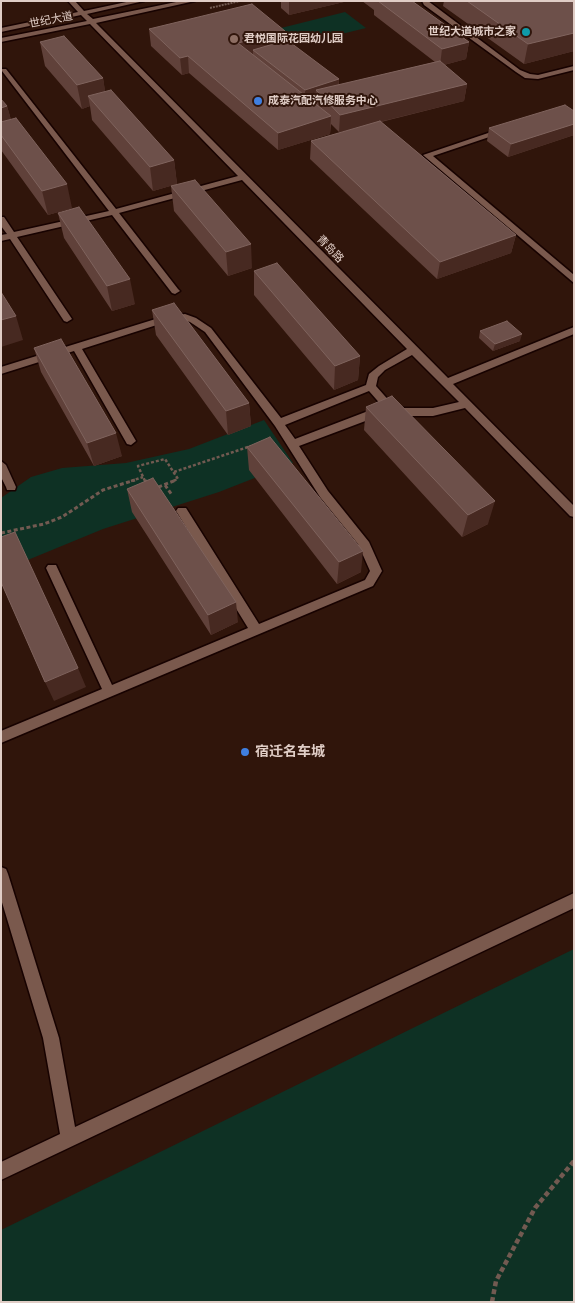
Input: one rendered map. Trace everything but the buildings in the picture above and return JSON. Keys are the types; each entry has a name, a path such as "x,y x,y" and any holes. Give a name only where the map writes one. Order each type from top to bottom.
{"street":[{"name":"青岛路","path":"71,1 574,513"},
{"name":"世纪大道","path":"1,30 141,1"},
{"name":"世纪大道","path":"1,40 192,1"},
{"path":"425,1 426,4 518,71 528,76 538,77 574,68"},
{"path":"4,70 175,291"},
{"path":"510,128 427,155 574,280"},
{"path":"1,238 114,212 244,177"},
{"path":"1,219 67,319"},
{"path":"1,371 165,319 185,317 193,320 208,330 279,423 324,494 363,542 376,571 370,582 1,737"},
{"path":"446,383 574,330"},
{"path":"76,347 131,441"},
{"path":"371,387 373,376 382,368 413,350"},
{"path":"279,423 371,387"},
{"path":"371,387 390,407 401,412 433,412 467,404"},
{"path":"293,444 390,407"},
{"path":"1,465 11,487"},
{"path":"182,511 256,630"},
{"path":"52,568 109,691"},
{"path":"1,874 51,1038 69,1139"},
{"path":"1,1171 574,900"}],"path":[{"path":"174,472 254,446"},
{"path":"164,458 178,479 151,490 142,478 138,466 164,458"},
{"path":"1,534 44,524 62,517 103,490 142,478"},
{"path":"492,1302 496,1281 535,1208 574,1161"}],"green space":[{"path":"345,12 366,28 301,44 281,28"},
{"path":"264,420 293,463 219,492 103,529 1,571 1,498 31,477 62,468 126,463 189,449"},
{"path":"574,949 574,1302 1,1302 1,1230"}],"place":[{"name":"世纪大道城市之家","path":"526,32"},
{"name":"君悦国际花园幼儿园","path":"234,39"},
{"name":"成泰汽配汽修服务中心","path":"258,101"},
{"name":"宿迁名车城","path":"245,752"}]}
